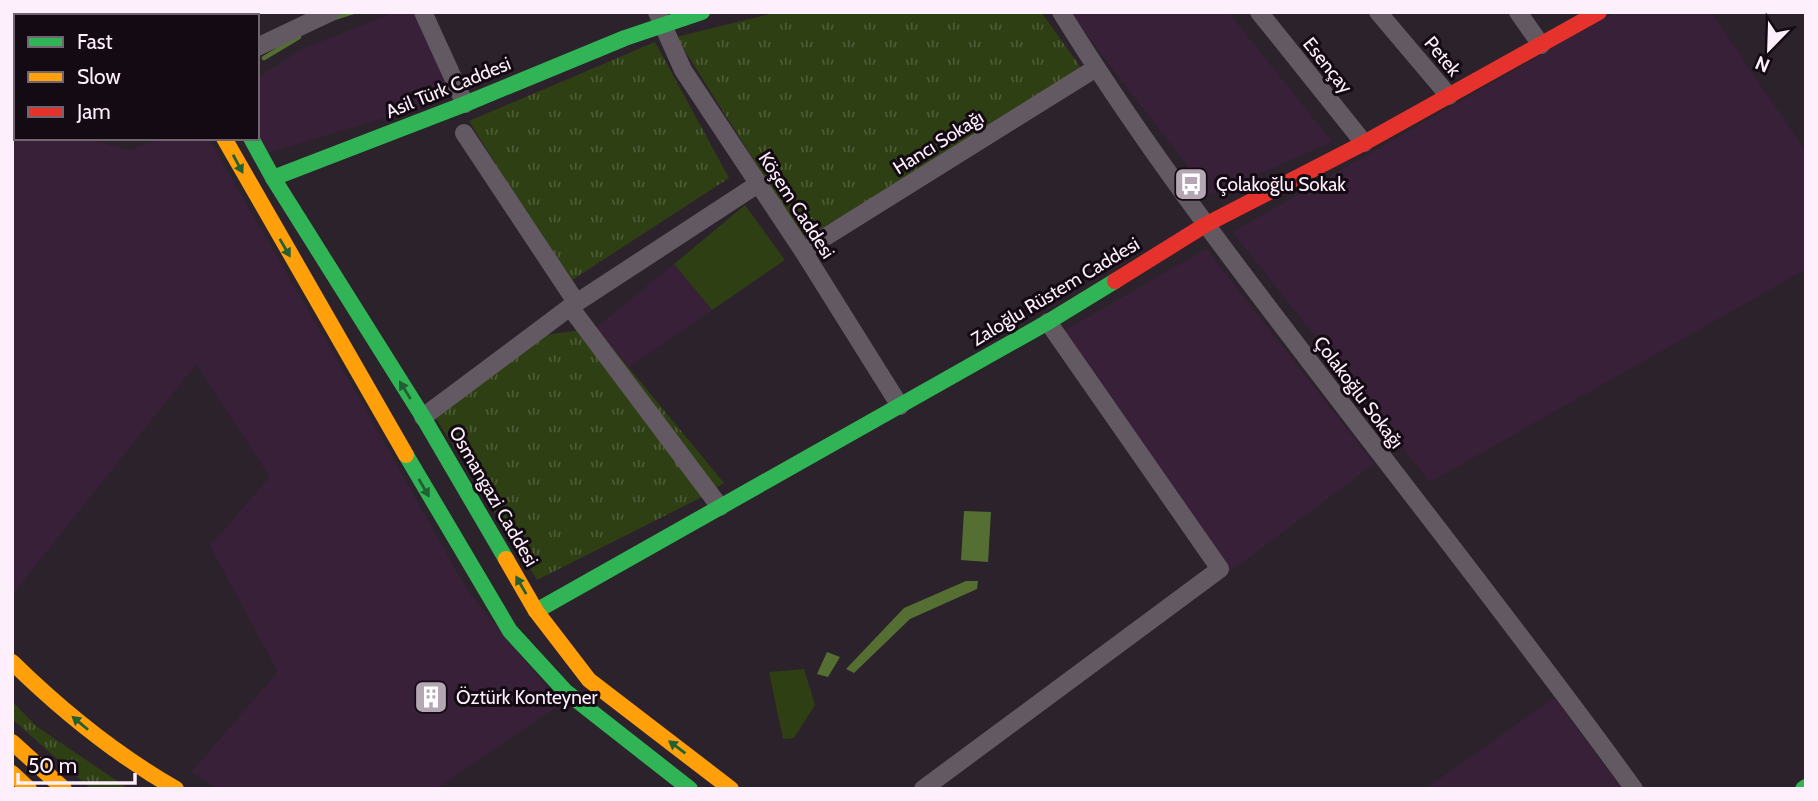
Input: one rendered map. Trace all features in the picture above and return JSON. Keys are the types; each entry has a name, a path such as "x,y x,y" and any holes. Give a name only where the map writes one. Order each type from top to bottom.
{"main road":[{"name":"Asil Türk Caddesi","path":"251,189 625,38 659,19 689,12"},
{"name":"Asil Türk Caddesi","path":"659,19 702,12"},
{"name":"Zaloğlu Rüstem Caddesi","path":"536,611 1048,322 1205,225 1364,144 1599,12"},
{"path":"225,140 251,189 510,631 565,691 691,789"},
{"name":"Osmangazi Caddesi","path":"252,140 273,178 423,417 536,611 589,680 731,789"},
{"path":"12,662 103,743 176,789"},
{"path":"12,741 64,789"},
{"path":"12,773 29,789"}],"street":[{"path":"259,46 331,12"},
{"path":"424,12 464,104"},
{"name":"Çolakoğlu Sokağı","path":"1061,12 1096,68 1205,225 1559,686 1634,789"},
{"name":"Esençay","path":"1259,12 1364,144"},
{"name":"Petek","path":"1378,12 1449,96"},
{"path":"1518,12 1541,44"},
{"name":"Köşem Caddesi","path":"659,19 683,70 803,251 900,406"},
{"name":"Hancı Sokağı","path":"803,251 1096,68"},
{"path":"464,133 573,304 720,507"},
{"path":"423,417 573,304 758,184"},
{"path":"923,789 1220,569 1048,322"}],"shaded area":[{"path":"396,12 417,12 457,96 261,155 257,140 259,77 304,48"},
{"path":"1069,12 1228,12 1332,142 1210,195"},
{"path":"1615,12 1711,12 1806,152 1806,269 1430,482 1233,232"},
{"path":"12,121 14,140 89,140 129,150 160,140 209,140 467,590 560,704 436,789 219,789 191,772 278,672 210,546 270,477 196,364 12,595"},
{"path":"1206,249 1374,464 1227,574 1060,333"},
{"path":"674,264 712,310 629,367 596,328"},
{"path":"964,511 991,512 988,562 961,560"},
{"path":"966,581 978,581 977,589 910,619 854,673 846,669 904,608"},
{"path":"827,652 840,657 828,677 817,674"},
{"path":"1554,698 1622,789 1425,789"}],"green space":[{"path":"778,12 1041,12 1082,69 804,239 676,37"},
{"path":"655,42 729,178 569,282 469,121"},
{"path":"745,205 785,260 712,310 674,264"},
{"path":"596,328 724,483 702,497 537,580 435,417 546,335"},
{"path":"804,669 815,705 794,738 783,739 769,672"},
{"path":"12,701 36,726 129,789 91,789 12,719"}],"waterway":[{"path":"334,18 353,12"},
{"path":"264,58 299,37"}],"traffic: fast":[{"path":"273,178 465,104 625,38 702,12"},
{"path":"252,140 273,178 423,417 506,559"},
{"path":"536,611 1048,322 1115,281"},
{"path":"406,455 510,631 565,691 690,789"}],"traffic: slow":[{"path":"225,140 406,455"},
{"path":"506,559 536,611 589,680 731,789"},
{"path":"12,662 90,731 176,789"},
{"path":"12,742 64,789"},
{"path":"12,773 29,789"}],"traffic: jam":[{"path":"1115,281 1205,225 1364,143 1599,12"}],"place":[{"name":"Çolakoğlu Sokak","path":"1191,184"},
{"name":"Öztürk Konteyner","path":"431,697"}]}
